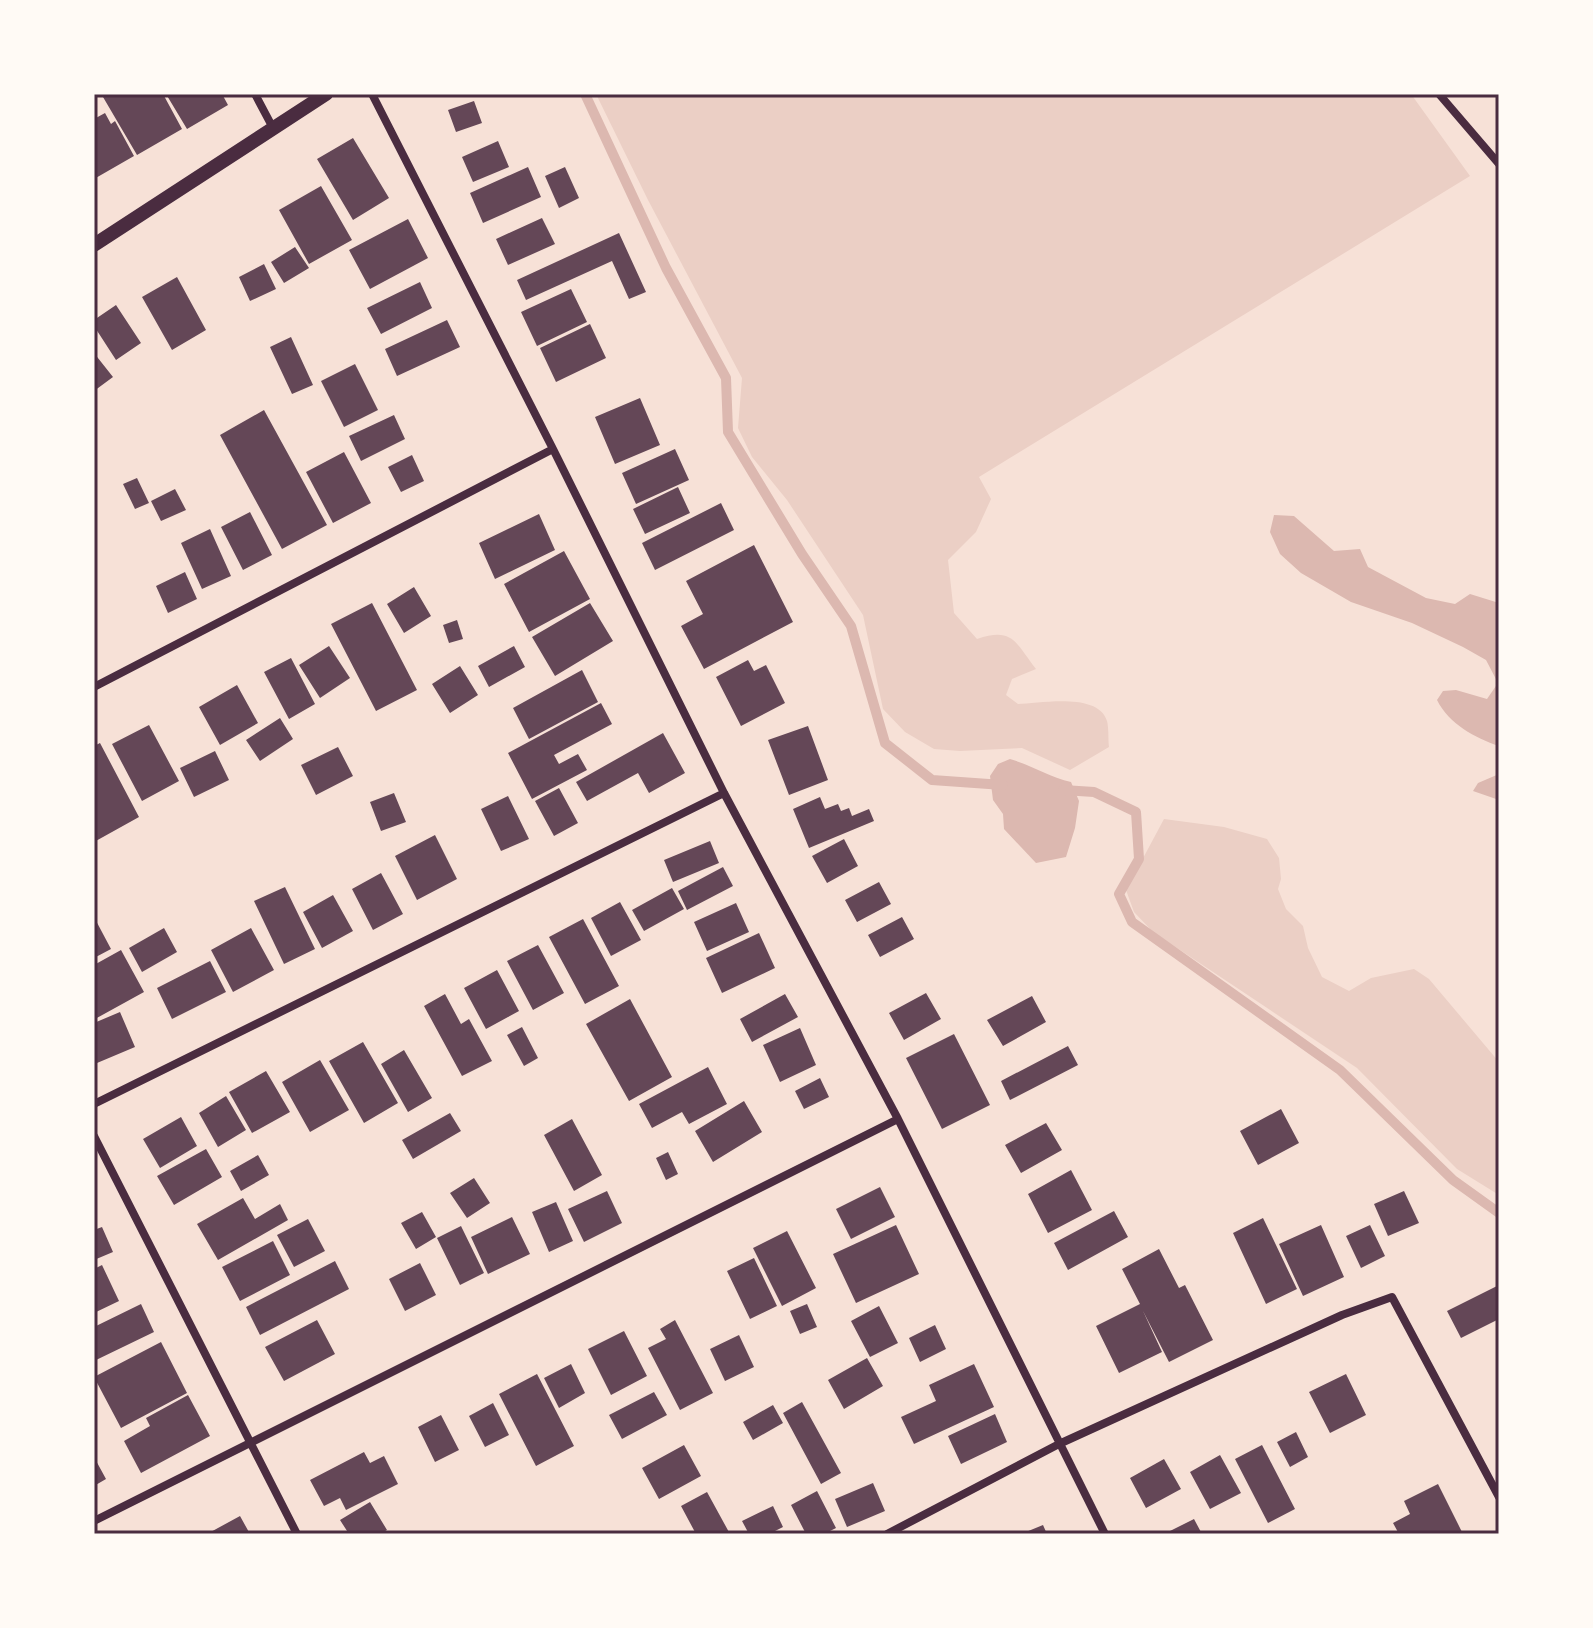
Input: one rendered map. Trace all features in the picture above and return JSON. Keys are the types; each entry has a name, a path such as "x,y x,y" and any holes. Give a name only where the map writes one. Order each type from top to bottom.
{"street":[{"path":"255,94 273,128"},
{"path":"94,245 326,94"},
{"path":"372,94 724,793 898,1119 1105,1534"},
{"path":"1439,94 1499,164"},
{"path":"94,687 553,449"},
{"path":"94,1104 724,793"},
{"path":"94,1521 898,1119"},
{"path":"94,1136 297,1534"},
{"path":"887,1534 1059,1444 1342,1315 1392,1297 1499,1497"}],"shaded area":[{"path":"596,94 1411,94 1470,176 979,477 991,499 976,532 948,560 954,613 977,639 998,635 1012,639 1036,669 1012,679 1006,695 1018,704 1068,701 1093,706 1102,712 1107,721 1109,747 1070,770 1022,748 934,749 905,732 883,709 863,615 787,500 752,457 738,428 742,378"},
{"path":"1274,515 1294,516 1334,551 1360,549 1368,567 1426,598 1455,604 1470,594 1499,603 1499,746 1464,729 1448,716 1437,700 1443,691 1456,690 1487,699 1498,683 1486,660 1412,623 1351,602 1301,573 1280,554 1270,532"},
{"path":"1010,759 1071,782 1079,801 1066,857 1036,863 1004,829 1003,814 993,800 990,776 998,764"},
{"path":"1499,774 1499,800 1473,791 1478,783"},
{"path":"1164,819 1224,827 1267,839 1279,858 1281,879 1278,889 1286,909 1303,926 1308,948 1322,977 1349,991 1371,978 1414,969 1429,979 1499,1062 1499,1195 1457,1169 1357,1068 1153,932 1134,912 1126,890"}],"building":[{"path":"109,94 163,94 182,129 137,155 103,97"},
{"path":"166,94 222,94 228,105 187,129"},
{"path":"474,101 482,123 456,132 448,110"},
{"path":"105,113 111,124 115,121 134,156 94,179 94,119"},
{"path":"353,138 389,198 353,220 317,159"},
{"path":"498,141 509,167 473,182 462,157"},
{"path":"528,167 541,197 483,223 470,193"},
{"path":"565,167 579,198 559,208 545,176"},
{"path":"321,186 352,240 309,264 279,210"},
{"path":"542,218 555,244 508,265 496,239"},
{"path":"408,219 428,258 370,289 349,250"},
{"path":"619,233 646,292 629,299 612,261 526,300 517,280"},
{"path":"295,247 309,268 284,283 271,262"},
{"path":"264,264 276,289 250,301 239,277"},
{"path":"177,277 206,330 172,350 142,297"},
{"path":"420,282 432,308 381,334 367,308"},
{"path":"571,289 587,322 537,346 521,312"},
{"path":"116,305 141,343 116,360 94,326 94,320"},
{"path":"447,320 460,347 397,376 385,349"},
{"path":"590,324 606,358 556,382 540,348"},
{"path":"291,337 313,385 292,394 270,347"},
{"path":"94,353 113,377 94,391"},
{"path":"355,364 378,410 344,427 321,381"},
{"path":"640,398 660,445 615,464 595,417"},
{"path":"264,410 327,525 282,549 220,435"},
{"path":"394,415 405,439 361,461 349,436"},
{"path":"675,449 689,480 636,504 622,473"},
{"path":"344,452 371,503 333,523 306,472"},
{"path":"412,455 424,481 401,492 388,467"},
{"path":"137,478 149,503 135,509 123,484"},
{"path":"678,487 690,513 645,534 633,509"},
{"path":"175,489 186,510 161,521 151,501"},
{"path":"721,503 734,530 655,570 642,543"},
{"path":"250,512 272,555 243,570 221,527"},
{"path":"539,514 555,550 495,579 479,543"},
{"path":"210,529 231,576 202,589 181,543"},
{"path":"754,545 793,622 704,669 681,626 703,614 686,581"},
{"path":"564,551 590,599 529,632 504,584"},
{"path":"185,572 197,599 168,613 156,586"},
{"path":"414,587 431,616 404,633 387,604"},
{"path":"372,603 417,690 376,711 331,624"},
{"path":"590,603 613,641 555,676 532,637"},
{"path":"457,620 463,639 449,643 443,625"},
{"path":"329,646 350,678 320,698 299,665"},
{"path":"514,646 525,667 489,687 478,666"},
{"path":"291,658 315,704 289,719 264,672"},
{"path":"748,660 754,671 766,665 785,703 741,726 716,677"},
{"path":"460,666 478,695 450,713 432,684"},
{"path":"582,670 598,702 529,739 513,708"},
{"path":"237,685 258,723 220,745 199,707"},
{"path":"601,703 612,724 554,755 559,764 578,754 587,770 532,799 508,753"},
{"path":"280,718 293,739 260,761 246,740"},
{"path":"149,725 179,781 142,801 112,744"},
{"path":"808,726 828,780 789,795 768,740"},
{"path":"663,733 685,773 649,793 638,773 587,801 576,782"},
{"path":"100,743 139,817 94,842 94,746"},
{"path":"338,747 353,776 316,795 301,765"},
{"path":"215,751 229,780 194,797 180,768"},
{"path":"559,788 578,823 554,836 535,801"},
{"path":"394,793 406,822 381,831 370,802"},
{"path":"508,796 529,839 501,851 481,809"},
{"path":"820,797 825,809 838,804 841,811 849,808 852,816 869,809 874,821 809,848 793,809"},
{"path":"435,835 457,879 417,900 395,856"},
{"path":"844,839 858,866 827,883 812,856"},
{"path":"710,841 719,863 673,882 664,860"},
{"path":"723,867 733,886 687,910 678,891"},
{"path":"381,873 403,914 373,930 352,889"},
{"path":"879,882 891,904 857,922 845,900"},
{"path":"285,887 315,949 284,964 254,901"},
{"path":"672,888 684,909 644,931 632,910"},
{"path":"333,895 353,931 322,948 303,912"},
{"path":"620,902 641,940 611,956 591,918"},
{"path":"736,903 749,932 707,951 694,922"},
{"path":"94,917 111,949 94,958"},
{"path":"902,917 914,939 880,957 868,935"},
{"path":"583,919 619,986 585,1004 549,937"},
{"path":"164,928 177,952 142,972 129,948"},
{"path":"251,928 274,970 233,992 211,950"},
{"path":"759,933 775,968 722,993 706,958"},
{"path":"538,945 564,993 533,1010 507,961"},
{"path":"121,950 144,992 95,1019 94,965"},
{"path":"210,961 226,992 172,1019 157,988"},
{"path":"497,970 519,1011 486,1029 464,988"},
{"path":"926,993 941,1019 904,1040 889,1013"},
{"path":"445,994 461,1024 469,1019 492,1061 462,1076 424,1006"},
{"path":"785,994 798,1017 752,1042 740,1019"},
{"path":"1032,996 1046,1022 1003,1046 987,1020"},
{"path":"630,999 672,1077 629,1101 586,1024"},
{"path":"120,1012 135,1047 97,1063 94,1023"},
{"path":"522,1027 538,1058 524,1066 507,1035"},
{"path":"800,1028 816,1065 780,1082 763,1045"},
{"path":"954,1034 990,1105 942,1129 906,1058"},
{"path":"363,1042 398,1103 364,1123 329,1061"},
{"path":"1068,1046 1078,1065 1010,1100 1001,1081"},
{"path":"404,1050 432,1098 408,1112 381,1064"},
{"path":"320,1060 349,1110 310,1132 282,1082"},
{"path":"708,1067 727,1104 689,1124 682,1112 652,1128 639,1104"},
{"path":"266,1071 290,1112 252,1133 229,1092"},
{"path":"820,1078 829,1097 804,1109 795,1091"},
{"path":"226,1096 246,1130 218,1147 199,1113"},
{"path":"744,1101 762,1132 713,1162 695,1131"},
{"path":"1281,1109 1299,1143 1258,1165 1240,1131"},
{"path":"450,1113 461,1131 413,1159 402,1140"},
{"path":"181,1117 197,1146 160,1168 143,1139"},
{"path":"572,1119 602,1175 574,1191 544,1135"},
{"path":"1046,1123 1062,1150 1021,1173 1005,1145"},
{"path":"206,1149 222,1177 174,1205 157,1176"},
{"path":"668,1152 678,1174 666,1180 656,1158"},
{"path":"258,1155 269,1175 241,1191 230,1171"},
{"path":"1071,1170 1092,1210 1048,1233 1028,1194"},
{"path":"474,1178 490,1203 467,1218 450,1193"},
{"path":"880,1187 895,1217 851,1239 836,1209"},
{"path":"607,1191 622,1223 584,1242 568,1209"},
{"path":"1404,1191 1419,1223 1388,1236 1374,1204"},
{"path":"243,1198 255,1219 280,1204 288,1220 218,1260 197,1224"},
{"path":"556,1202 573,1241 549,1252 532,1212"},
{"path":"1114,1211 1128,1237 1068,1270 1054,1243"},
{"path":"422,1212 436,1237 416,1249 401,1223"},
{"path":"512,1217 530,1254 488,1274 471,1237"},
{"path":"1263,1218 1297,1289 1266,1304 1233,1233"},
{"path":"308,1219 325,1251 294,1267 277,1235"},
{"path":"896,1225 919,1274 856,1303 833,1254"},
{"path":"1321,1225 1344,1277 1303,1296 1279,1244"},
{"path":"1370,1225 1385,1256 1361,1268 1346,1236"},
{"path":"461,1226 484,1273 460,1285 437,1238"},
{"path":"102,1227 113,1252 94,1260 94,1230"},
{"path":"787,1231 816,1288 782,1306 753,1248"},
{"path":"273,1241 290,1275 240,1301 222,1267"},
{"path":"1159,1249 1179,1288 1185,1285 1213,1340 1169,1362 1143,1311 1162,1352 1119,1373 1096,1326 1140,1304 1122,1269"},
{"path":"754,1258 777,1306 750,1319 727,1271"},
{"path":"335,1261 349,1289 260,1335 246,1307"},
{"path":"420,1263 436,1295 405,1311 389,1279"},
{"path":"102,1265 119,1301 94,1313 94,1269"},
{"path":"1499,1285 1499,1319 1461,1338 1447,1311"},
{"path":"141,1304 154,1332 94,1361 94,1327"},
{"path":"807,1304 817,1327 800,1334 790,1311"},
{"path":"879,1306 898,1343 870,1357 851,1321"},
{"path":"317,1320 335,1354 284,1381 265,1347"},
{"path":"675,1320 713,1393 680,1410 648,1348 666,1339 660,1329"},
{"path":"935,1325 946,1349 920,1362 909,1338"},
{"path":"624,1331 647,1376 611,1395 588,1349"},
{"path":"739,1335 754,1367 725,1381 710,1349"},
{"path":"161,1342 187,1393 121,1428 94,1377"},
{"path":"867,1358 883,1386 844,1409 828,1380"},
{"path":"571,1364 585,1393 559,1408 544,1378"},
{"path":"974,1364 994,1407 914,1444 901,1417 936,1401 929,1385"},
{"path":"537,1374 574,1446 536,1466 499,1394"},
{"path":"1346,1374 1366,1415 1330,1433 1309,1392"},
{"path":"654,1392 667,1415 622,1439 609,1415"},
{"path":"188,1395 210,1436 141,1473 124,1441 150,1426 146,1418"},
{"path":"802,1402 841,1473 821,1484 783,1413"},
{"path":"493,1403 509,1435 485,1447 469,1416"},
{"path":"773,1405 783,1423 753,1440 743,1422"},
{"path":"995,1414 1007,1442 961,1464 948,1436"},
{"path":"441,1415 459,1450 435,1462 418,1427"},
{"path":"1296,1432 1308,1457 1290,1467 1277,1442"},
{"path":"684,1445 701,1476 659,1499 642,1468"},
{"path":"1262,1445 1295,1509 1268,1523 1235,1459"},
{"path":"364,1452 370,1463 384,1456 398,1484 346,1510 340,1498 324,1506 310,1480"},
{"path":"1220,1455 1241,1493 1210,1509 1190,1472"},
{"path":"94,1457 106,1479 94,1486"},
{"path":"1164,1459 1181,1489 1146,1508 1130,1478"},
{"path":"873,1483 885,1511 847,1527 835,1499"},
{"path":"1438,1484 1463,1534 1399,1534 1393,1523 1410,1514 1404,1501"},
{"path":"817,1491 836,1528 824,1534 806,1534 791,1505"},
{"path":"707,1492 730,1534 696,1534 681,1506"},
{"path":"370,1502 387,1530 380,1534 349,1534 340,1520"},
{"path":"773,1506 783,1527 769,1534 749,1534 742,1521"},
{"path":"240,1516 250,1534 207,1534"},
{"path":"1194,1519 1202,1534 1164,1534"},
{"path":"1043,1525 1047,1534 1021,1534"}],"waterway":[{"path":"585,94 666,268 726,378 728,432 802,554 851,626 885,743 932,780 1003,785"},
{"path":"1063,790 1094,792 1136,812 1139,859 1119,894 1132,922 1340,1070 1453,1180 1499,1213"}]}
